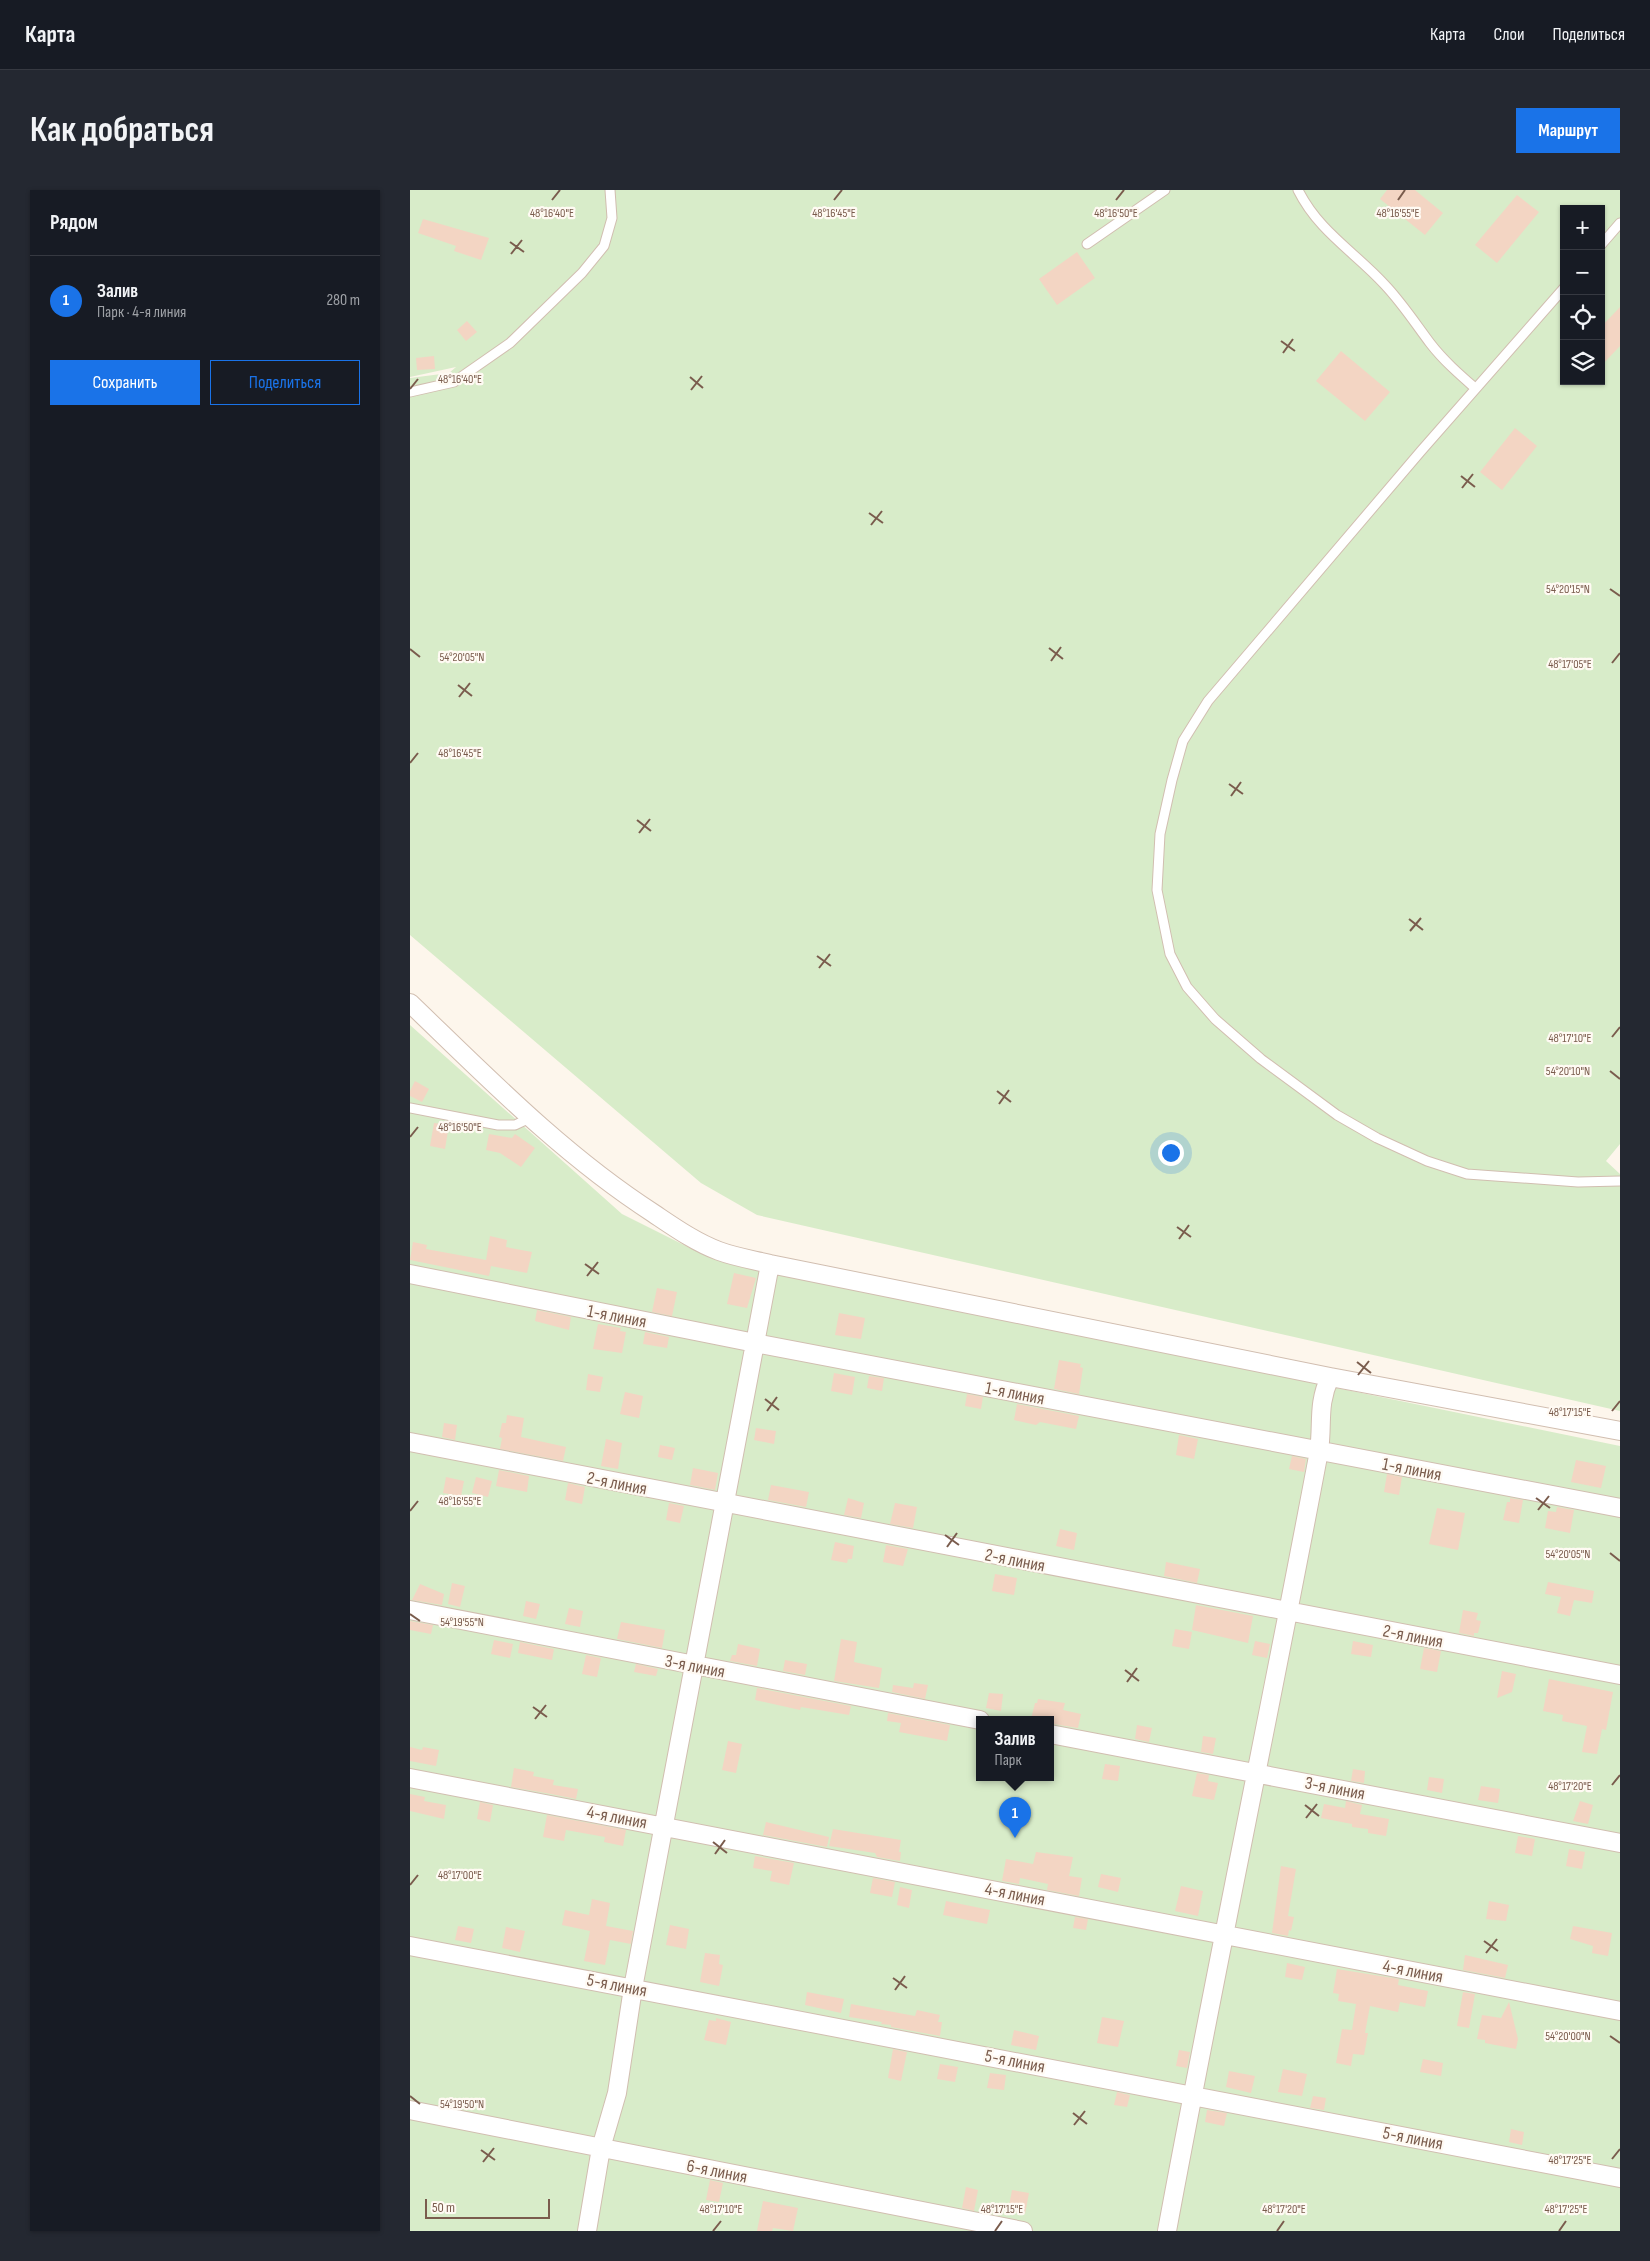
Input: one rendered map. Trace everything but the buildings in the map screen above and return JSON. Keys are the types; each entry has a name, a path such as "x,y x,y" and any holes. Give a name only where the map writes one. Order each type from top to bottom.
{"street":[{"path":"410,1003 530,1118 598,1174 636,1202 688,1235 719,1251 770,1264 1330,1377 1620,1431"},
{"path":"587,2231 601,2148 617,2093 633,1988 726,1505 770,1264"},
{"name":"1-я линия","path":"410,1274 755,1343 1620,1508"},
{"path":"1167,2231 1192,2094 1289,1612 1319,1451 1322,1430 1321,1404 1330,1377"},
{"name":"2-я линия","path":"410,1442 726,1505 1620,1675"},
{"name":"3-я линия","path":"410,1610 976,1719"},
{"name":"3-я линия","path":"1054,1735 1620,1843"},
{"name":"4-я линия","path":"410,1778 1620,2011"},
{"name":"5-я линия","path":"410,1946 1192,2094 1620,2178"},
{"name":"6-я линия","path":"410,2110 1024,2231"}],"lane":[{"path":"410,392 454,382 510,343 582,273 604,246 612,218 610,190"},
{"path":"1087,244 1165,190"},
{"path":"1298,190 1314,218 1384,284 1412,317 1430,343 1451,366 1476,388"},
{"path":"1605,240 1620,223"},
{"path":"1560,293 1227,678 1194,721 1183,741 1160,834 1157,890 1170,954 1187,987 1215,1019 1261,1059 1337,1115 1377,1138 1427,1162 1467,1174 1578,1182 1620,1181"},
{"path":"410,1108 498,1125 515,1125 530,1118"}],"green space":[{"path":"410,190 1620,190 1620,1144 1606,1161 1620,1174 1620,1411 757,1215 701,1183 410,935 410,378 449,373 456,367 410,377"},
{"path":"410,1025 622,1214 690,1248 777,1273 1620,1446 1620,2231 410,2231"}],"place":[{"name":"Залив","path":"1015,1838"}]}
